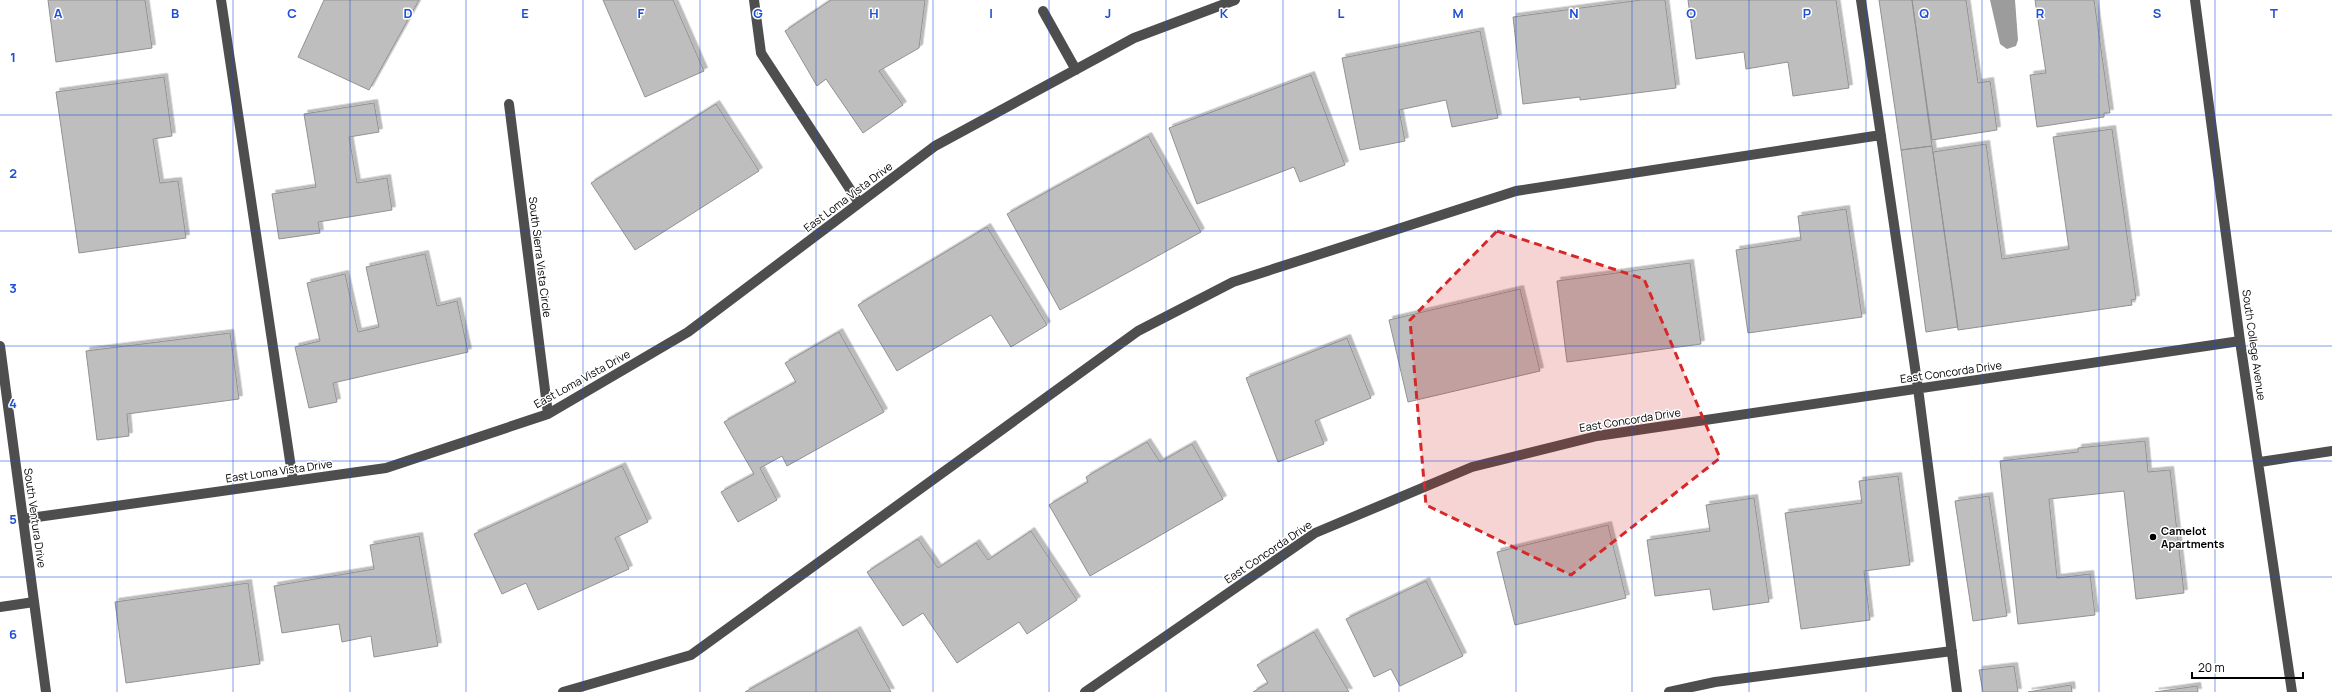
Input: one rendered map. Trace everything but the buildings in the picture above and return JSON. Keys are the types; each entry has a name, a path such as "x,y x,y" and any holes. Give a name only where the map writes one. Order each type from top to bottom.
{"street":[{"path":"221,0 293,481"},
{"path":"754,0 761,53 859,203"},
{"name":"East Loma Vista Drive","path":"23,519 386,468 548,414 688,332 935,146 1134,38 1235,0"},
{"path":"1861,0 1918,388 1957,692"},
{"name":"South College Avenue","path":"2195,0 2240,341 2260,462 2292,692"},
{"path":"1043,11 1076,70"},
{"name":"South Sierra Vista Circle","path":"509,104 548,414"},
{"path":"563,692 691,655 1138,331 1233,282 1516,190 1881,135"},
{"name":"East Concorda Drive","path":"1085,692 1316,533 1472,467 1597,436 2240,341"},
{"name":"South Ventura Drive","path":"0,346 46,692"},
{"path":"2260,462 2332,451"},
{"path":"0,607 34,602"},
{"path":"1669,692 1715,682 1952,651"}],"highlighted area":[{"path":"1497,231 1644,279 1720,458 1571,575 1426,505 1410,320"}],"shaded area":[{"path":"1990,0 2015,0 2018,40 2016,46 2007,49 2000,44"}],"place":[{"name":"Camelot Apartments","path":"2153,537"}]}
